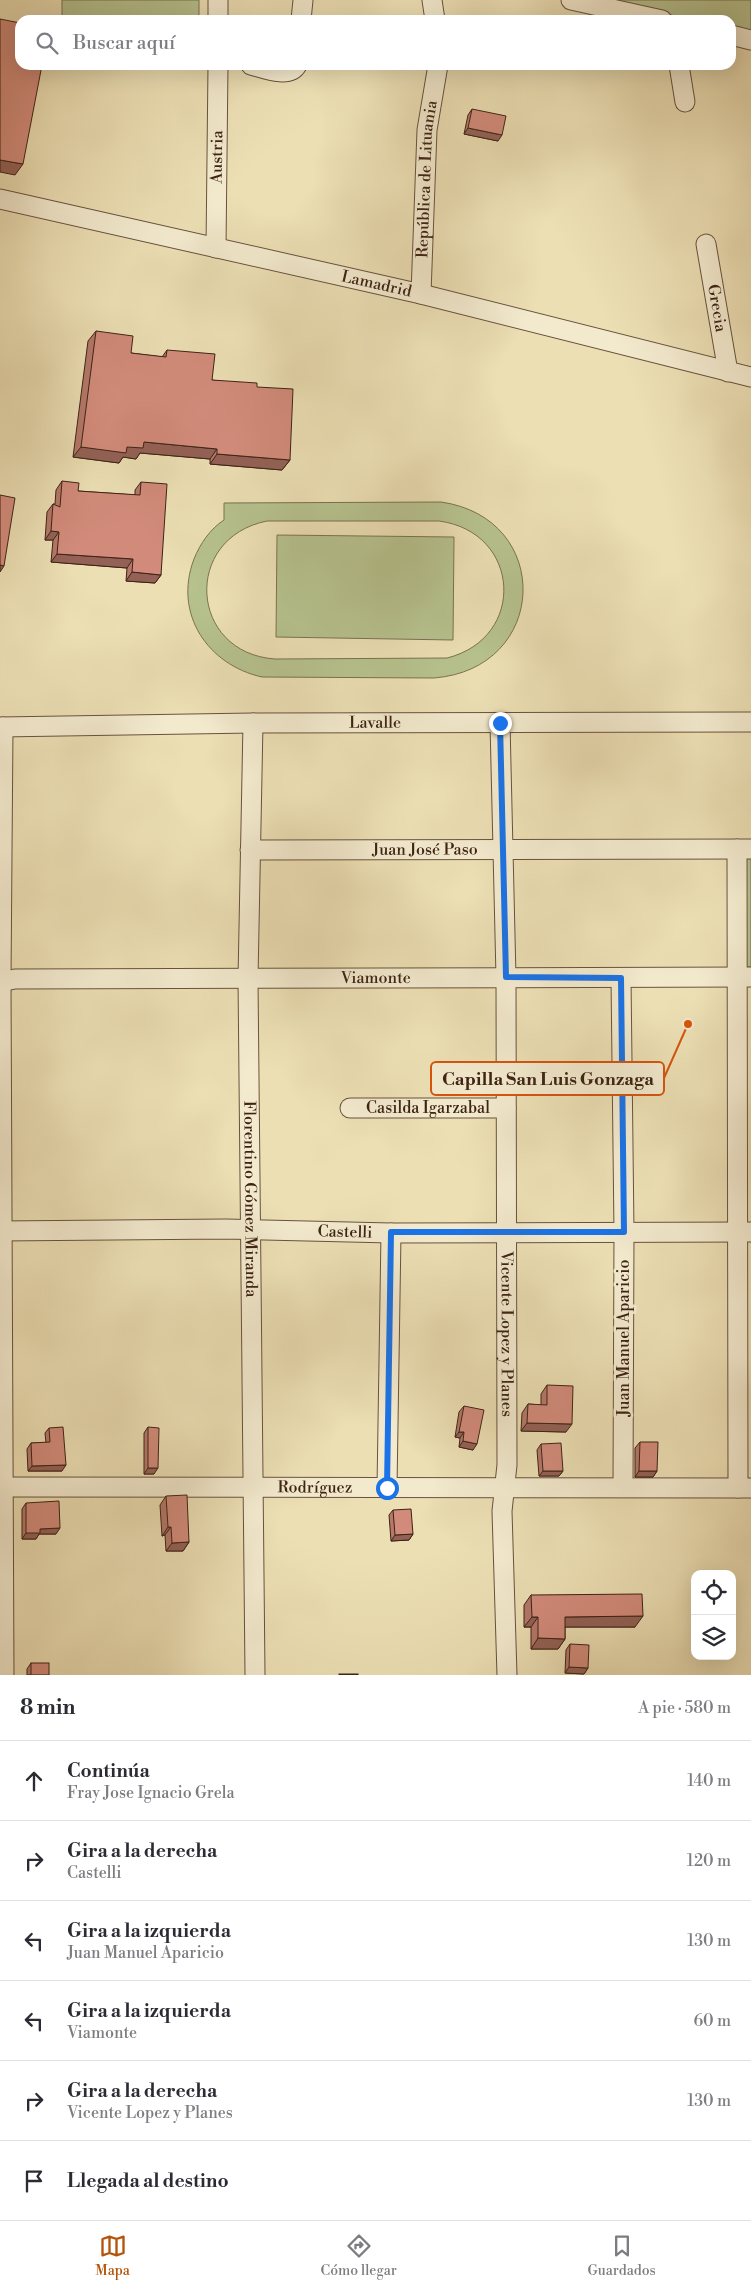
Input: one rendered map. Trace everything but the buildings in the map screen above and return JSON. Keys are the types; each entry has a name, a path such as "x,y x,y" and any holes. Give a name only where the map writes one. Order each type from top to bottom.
{"street":[{"path":"218,0 218,15"},
{"path":"302,15 303,0"},
{"path":"432,0 434,15"},
{"path":"571,0 639,15"},
{"path":"736,36 751,40"},
{"name":"Austria","path":"216,248 218,70"},
{"path":"277,70 287,72 292,70"},
{"name":"República de Lituania","path":"420,294 427,130 437,70"},
{"path":"680,70 685,102"},
{"name":"Lamadrid","path":"0,199 420,294 751,377"},
{"name":"Grecia","path":"706,244 728,372"},
{"name":"Lavalle","path":"1,727 253,723 751,722"},
{"name":"Florentino Gómez Miranda","path":"253,723 248,979 255,1675"},
{"name":"Vicente Lopez y Planes","path":"500,723 506,977 507,1465 502,1511 507,1675"},
{"path":"1,727 4,1675"},
{"path":"744,849 745,1488"},
{"name":"Juan José Paso","path":"250,850 744,849"},
{"name":"Viamonte","path":"1,982 15,979 745,977"},
{"name":"Juan Manuel Aparicio","path":"621,978 624,1232 623,1487"},
{"name":"Casilda Igarzabal","path":"350,1108 506,1108"},
{"name":"Castelli","path":"2,1231 252,1230 745,1233"},
{"path":"387,1488 391,1232"},
{"name":"Rodríguez","path":"2,1487 745,1488"}],"green space":[{"path":"62,0 199,0 199,15 62,15"},
{"path":"605,0 751,0 751,33 736,30 736,15 671,15"},
{"path":"441,502 478,514 504,535 519,562 523,593 517,623 500,649 472,669 434,678 262,677 243,671 211,649 200,634 192,617 188,599 189,579 194,559 206,537 224,520 224,503","holes":["267,521 439,521 466,529 486,544 499,564 504,586 501,609 491,630 473,647 447,658 275,659 246,652 226,637 212,617 207,594 210,571 220,549 239,532"]},
{"path":"277,535 454,537 453,640 276,637"},
{"path":"743,856 751,856 751,967 743,967"}],"place":[{"name":"Capilla San Luis Gonzaga","path":"688,1024"}],"route":[{"path":"387,1488 391,1232 624,1232 621,978 506,977 500,723"}]}
